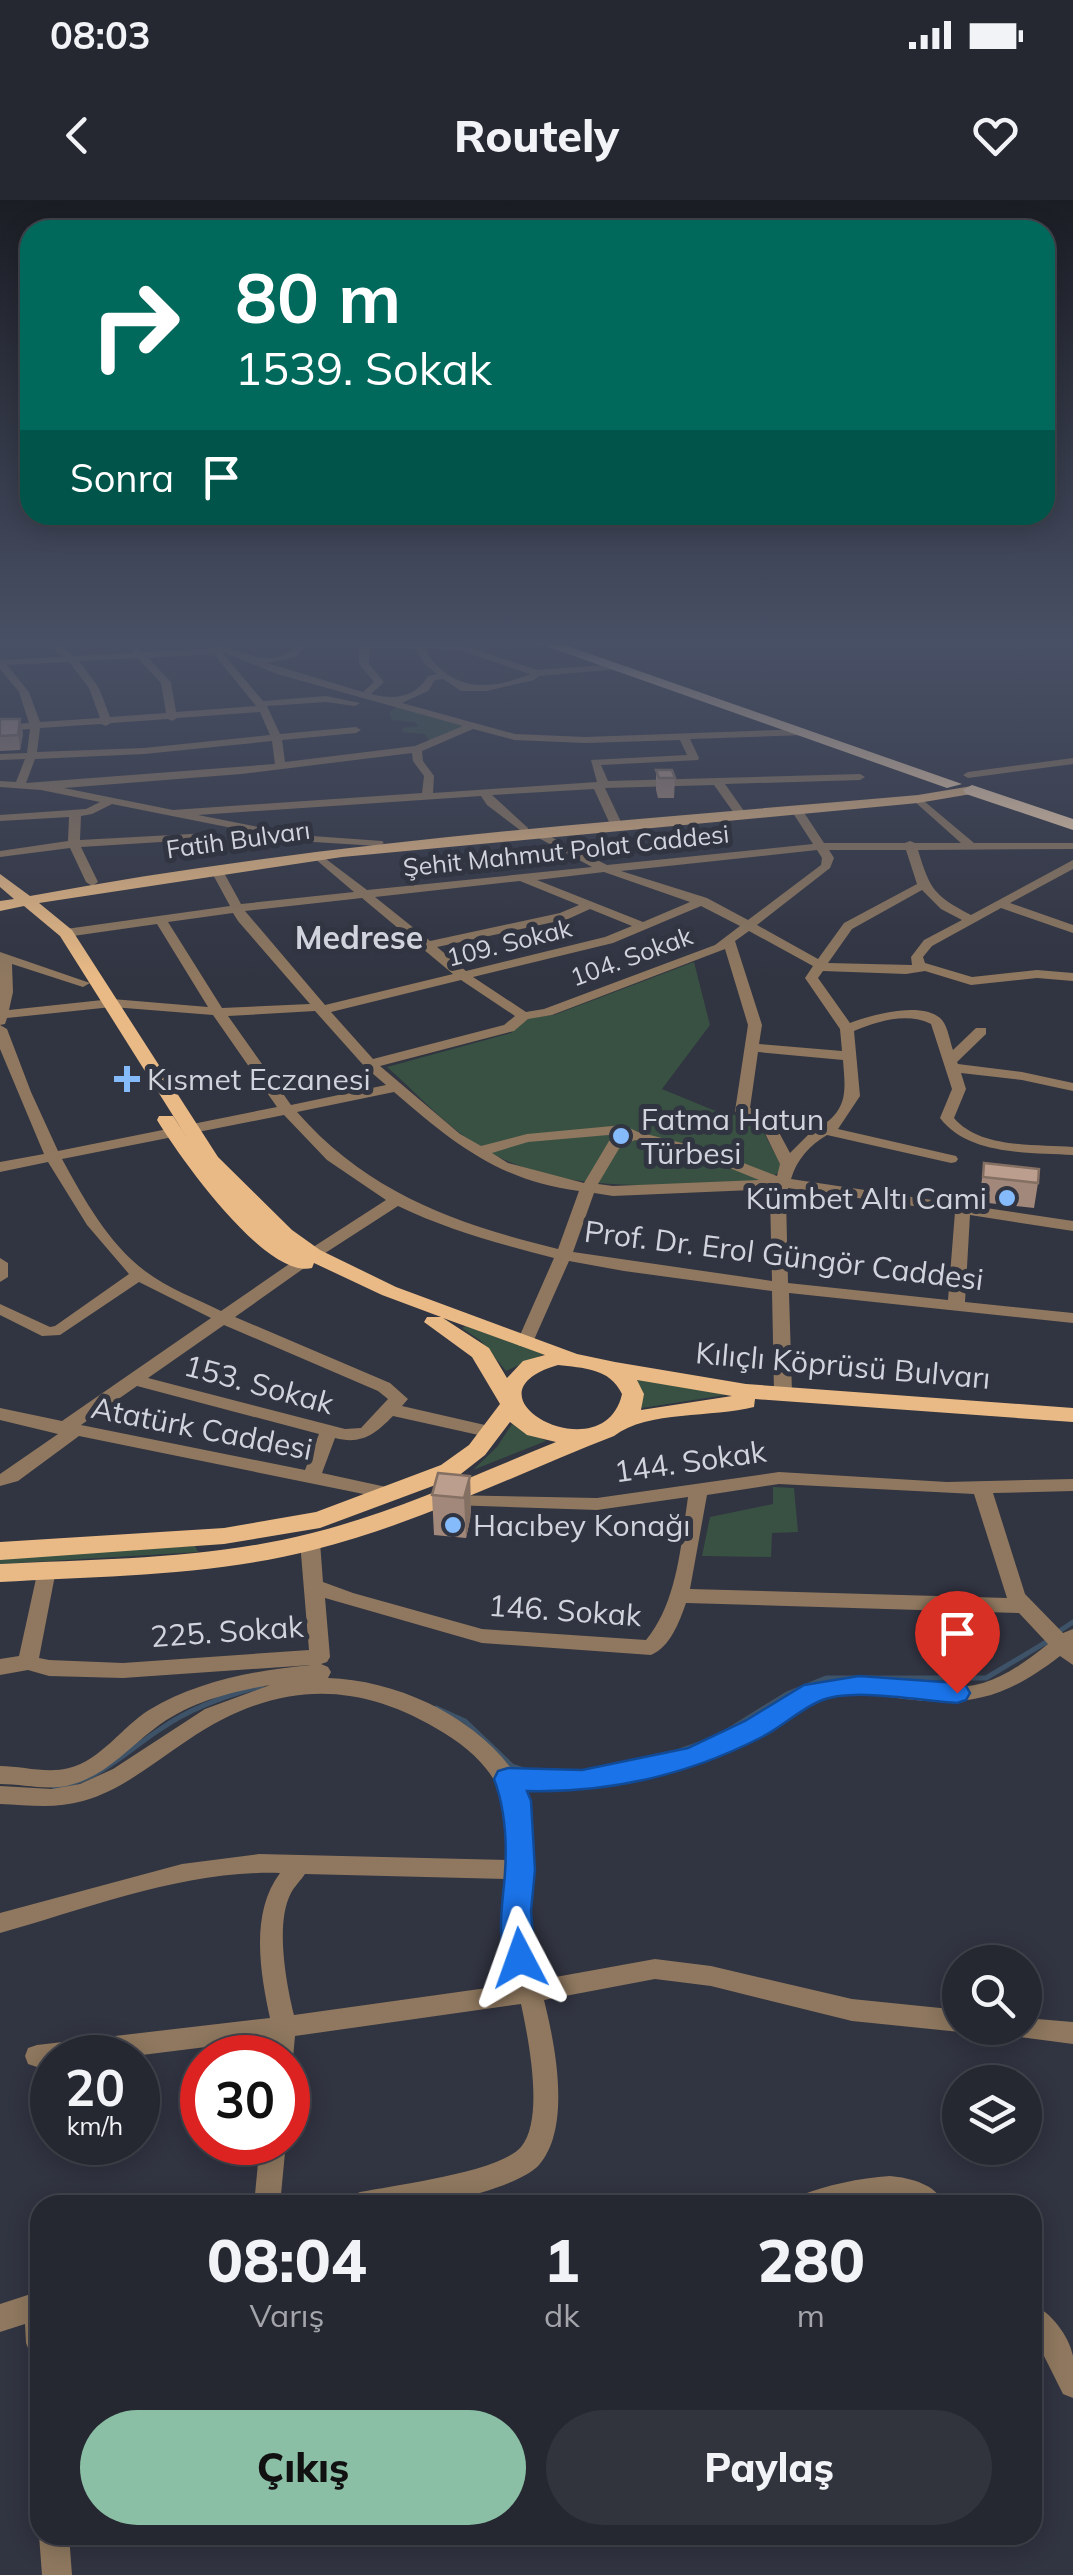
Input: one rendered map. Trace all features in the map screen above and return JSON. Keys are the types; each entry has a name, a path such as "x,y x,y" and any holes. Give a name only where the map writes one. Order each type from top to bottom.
{"highway":[{"path":"869,755 1070,823"},
{"path":"874,755 1070,823"}],"main road":[{"path":"957,785 983,799 1022,808"},
{"name":"Fatih Bulvarı","path":"314,849 797,810 957,785"},
{"name":"Fatih Bulvarı","path":"9,896 215,868 314,849 532,832 957,785"},
{"name":"Fatih Bulvarı","path":"9,896 215,868"},
{"path":"9,896 66,933 183,1133 307,1258 455,1332 481,1353 519,1420 541,1432 570,1437 614,1426"},
{"path":"9,896 47,930 83,983 104,1003"},
{"path":"0,1572 226,1556 310,1542 435,1498 614,1426 629,1413 633,1394 624,1377 609,1368 524,1342 307,1258"},
{"path":"0,1551 264,1531 320,1520 450,1470 477,1450 492,1432 510,1403 512,1385 526,1370 549,1361 580,1360"},
{"name":"Kılıçlı Köprüsü Bulvarı","path":"609,1368 703,1386 1073,1415"},
{"name":"Kılıçlı Köprüsü Bulvarı","path":"614,1426 705,1405 754,1402 1073,1426"}],"street":[{"path":"0,757 61,755"},
{"path":"278,755 280,766"},
{"path":"41,787 368,755"},
{"path":"417,755 429,776 427,796"},
{"path":"592,755 615,822"},
{"path":"595,762 694,758 692,755"},
{"path":"20,786 33,757"},
{"path":"969,844 957,785 1073,761"},
{"path":"370,800 374,812 601,785 860,777"},
{"path":"718,782 738,811"},
{"path":"0,784 41,787 208,819 314,849 360,894 466,978 524,1016"},
{"path":"174,812 427,796 488,798 532,832 605,869 703,901 818,965 833,969 919,967 971,981 1037,974 1073,977"},
{"path":"0,818 96,810 112,800"},
{"path":"797,810 822,846"},
{"path":"75,813 74,844 92,882"},
{"path":"208,819 215,868 235,908 319,1009 395,1088 454,1137 494,1162 546,1181 588,1188 657,1191 780,1183 1073,1226"},
{"path":"0,854 74,844 209,836"},
{"path":"910,844 923,885 946,906 972,920"},
{"name":"Şehit Mahmut Polat Caddesi","path":"66,933 235,908 822,846 1073,846"},
{"name":"104. Sokak","path":"370,1064 509,1028 524,1016 547,1012 730,942 826,866 828,858 822,846"},
{"path":"919,967 918,957 928,943 1073,864"},
{"path":"520,878 642,926"},
{"path":"782,1394 780,1183 800,1148 843,1114 853,1096 847,1029 812,978 848,926 923,885"},
{"name":"109. Sokak","path":"1,1020 104,1003 221,1013 319,1009 466,978 610,940 703,901"},
{"path":"1001,904 1073,929"},
{"path":"426,946 564,916 589,905"},
{"name":"Prof. Dr. Erol Güngör Caddesi","path":"159,918 286,1111 331,1156 395,1201 472,1230 564,1254 778,1286 1073,1318"},
{"path":"730,942 755,1025 754,1048 740,1106 746,1114 951,1159"},
{"path":"83,983 2,958 1,1020 6,1065 72,1194 108,1244 138,1275 222,1318"},
{"path":"847,1029 882,1018 927,1015 937,1022 959,1088 947,1118 958,1133 977,1140 1073,1151"},
{"path":"951,1064 981,1032"},
{"path":"754,1048 849,1056"},
{"path":"951,1064 1073,1087"},
{"path":"0,1168 395,1088"},
{"path":"765,1118 788,1164"},
{"path":"485,1150 546,1136 623,1129 705,1153 780,1183"},
{"path":"524,1342 564,1254 588,1188 614,1144 634,1135"},
{"path":"0,1480 12,1477 135,1380 395,1201"},
{"path":"956,1306 963,1209"},
{"path":"0,1264 0,1277"},
{"path":"0,1309 48,1332 60,1330 138,1275"},
{"name":"153. Sokak","path":"135,1380 329,1431 366,1433 400,1399 384,1387 222,1318"},
{"path":"393,1410 492,1432"},
{"name":"Atatürk Caddesi","path":"0,1414 394,1494"},
{"path":"311,1478 329,1431"},
{"name":"144. Sokak","path":"435,1498 597,1504 779,1478 982,1488 1073,1484"},
{"path":"508,1779 582,1781 694,1758 755,1728 813,1692 859,1686 978,1692 1018,1676 1063,1642 1023,1606 1012,1588 982,1488"},
{"name":"146. Sokak","path":"315,1586 347,1599 482,1636 585,1642 632,1650 651,1648 660,1640 677,1596 698,1489"},
{"name":"225. Sokak","path":"28,1662 40,1668 80,1672 321,1671 310,1542"},
{"path":"0,1667 28,1662 46,1570"},
{"path":"677,1596 1023,1606"},
{"path":"0,1774 50,1780 71,1776 90,1769 158,1716 196,1698 246,1682 321,1671 432,1716 474,1741 508,1779 517,1801 520,1870 516,1911 520,1958 542,2052 544,2118 533,2154 505,2173 405,2195"},
{"path":"0,1794 40,1798 85,1792 120,1777 176,1736 230,1707 321,1671"},
{"path":"0,1923 182,1873 259,1863 520,1870"},
{"path":"283,2035 272,1977 273,1922 278,1894 298,1866"},
{"path":"160,2042 531,1992 655,1969 711,1976 852,2010 942,2019"},
{"path":"1042,2030 1073,2033"},
{"path":"268,2195 271,2165"},
{"path":"857,2195 896,2187 923,2195"},
{"path":"0,2318 30,2308"},
{"path":"1042,2329 1073,2384"},
{"path":"55,2545 57,2575"}],"green space":[{"path":"694,962 710,1025 662,1089 713,1110 757,1120 781,1165 778,1173 766,1180 624,1185 553,1176 487,1151 435,1112 387,1067 511,1033 529,1018 554,1015"},
{"path":"462,1328 544,1354 506,1371 481,1341"},
{"path":"637,1379 732,1394 642,1408"},
{"path":"512,1424 546,1441 473,1470 497,1447"},
{"path":"773,1487 794,1488 798,1532 772,1533 771,1557 702,1556 710,1517 773,1504"},
{"path":"195,1546 198,1552 0,1564 0,1558"}],"building":[{"path":"656,770 672,770 675,778 659,778"},
{"path":"984,1163 1039,1169 1038,1183 983,1177"},
{"path":"438,1473 470,1476 464,1498 432,1495"}],"waterway":[{"path":"1061,1630 1073,1622"},
{"path":"598,1769 676,1752 716,1738 787,1694 826,1678 986,1678 1048,1641"},
{"path":"54,1787 98,1772 198,1708 262,1686"},
{"path":"436,1708 465,1721 512,1766 530,1772"}],"place":[{"name":"Kısmet Eczanesi","path":"127,1079"},
{"name":"Fatma Hatun Türbesi","path":"621,1136"},
{"name":"Kümbet Altı Cami","path":"1007,1198"},
{"name":"Hacıbey Konağı","path":"453,1525"}],"district":[{"name":"Medrese","path":"359,937"}],"route":[{"path":"520,1958 516,1911 520,1870 517,1801 508,1779 582,1781 694,1758 755,1728 813,1692 859,1686 957,1693"}]}
